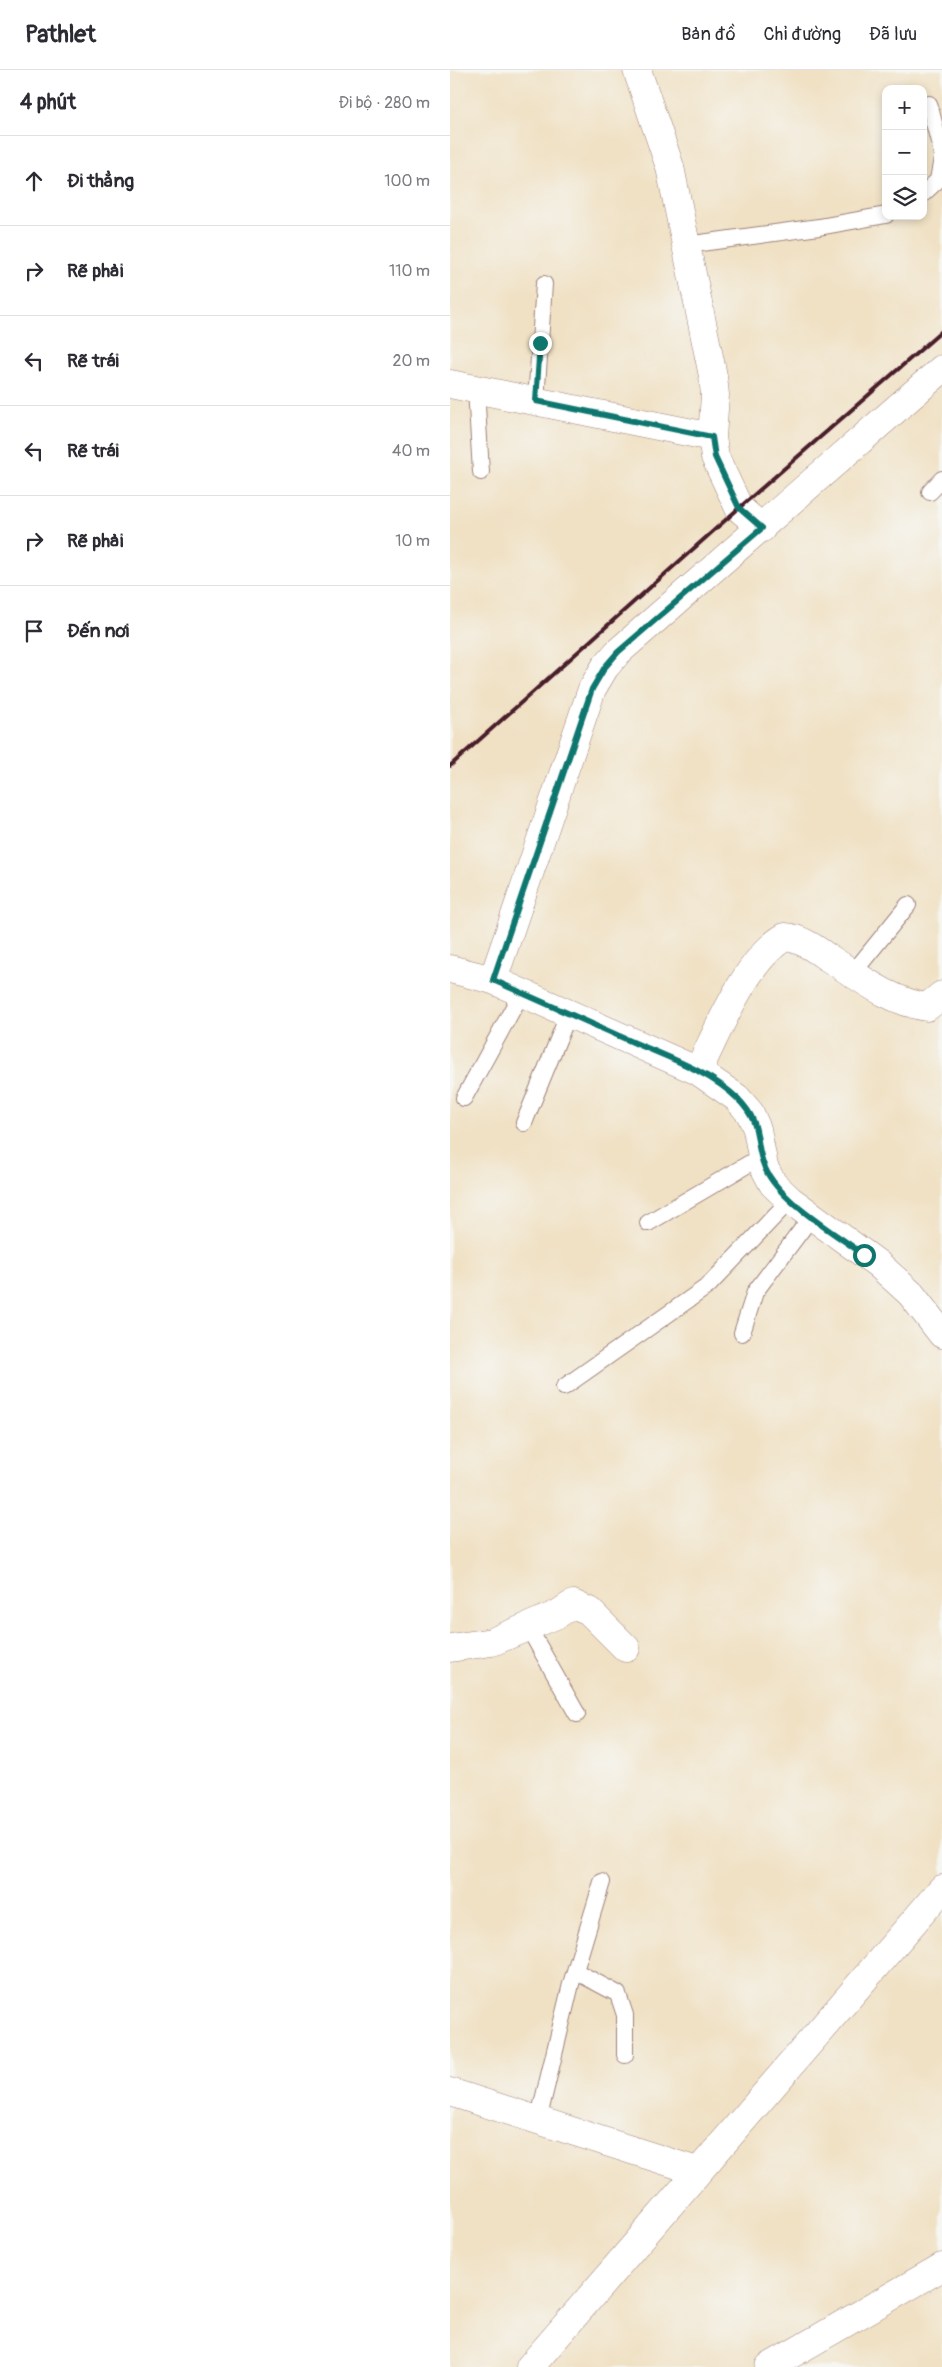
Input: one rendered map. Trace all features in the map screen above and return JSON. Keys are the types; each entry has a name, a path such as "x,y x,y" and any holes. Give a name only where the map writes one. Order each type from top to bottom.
{"street":[{"path":"637,70 670,167 713,376 715,395 712,437 715,457 739,508 762,528"},
{"path":"493,980 592,689 605,667 618,652 942,369"},
{"path":"463,386 712,437"},
{"path":"698,1071 747,976 768,949 785,937 808,945 884,992 913,1005 927,1008 942,995"},
{"path":"453,977 493,980 522,992 698,1071 737,1098 750,1113 757,1129 764,1167 774,1184 801,1208 878,1264 911,1294 942,1334"},
{"path":"450,1648 492,1642 528,1625 558,1614 573,1604 589,1611 626,1648"},
{"path":"530,2367 942,1889"},
{"path":"450,2092 697,2171"},
{"path":"769,2367 942,2267"}],"lane":[{"path":"929,104 942,153"},
{"path":"927,190 938,180 942,158"},
{"path":"686,245 819,227 882,216"},
{"path":"536,401 544,284"},
{"path":"463,386 481,472"},
{"path":"930,492 942,479"},
{"path":"854,973 908,905"},
{"path":"464,1098 522,992"},
{"path":"524,1123 569,1013"},
{"path":"648,1223 762,1156"},
{"path":"742,1333 755,1292 801,1208"},
{"path":"564,1387 708,1286 801,1208"},
{"path":"528,1625 577,1714"},
{"path":"538,2121 575,1971 602,1882"},
{"path":"575,1971 618,1994 626,2015 625,2056"}],"railway":[{"path":"450,766 739,508 942,331"}],"route":[{"path":"540,343 536,401 712,437 715,457 739,508 762,528 618,652 605,667 592,689 493,980 698,1071 737,1098 750,1113 757,1129 764,1167 774,1184 790,1200 864,1255"}]}
